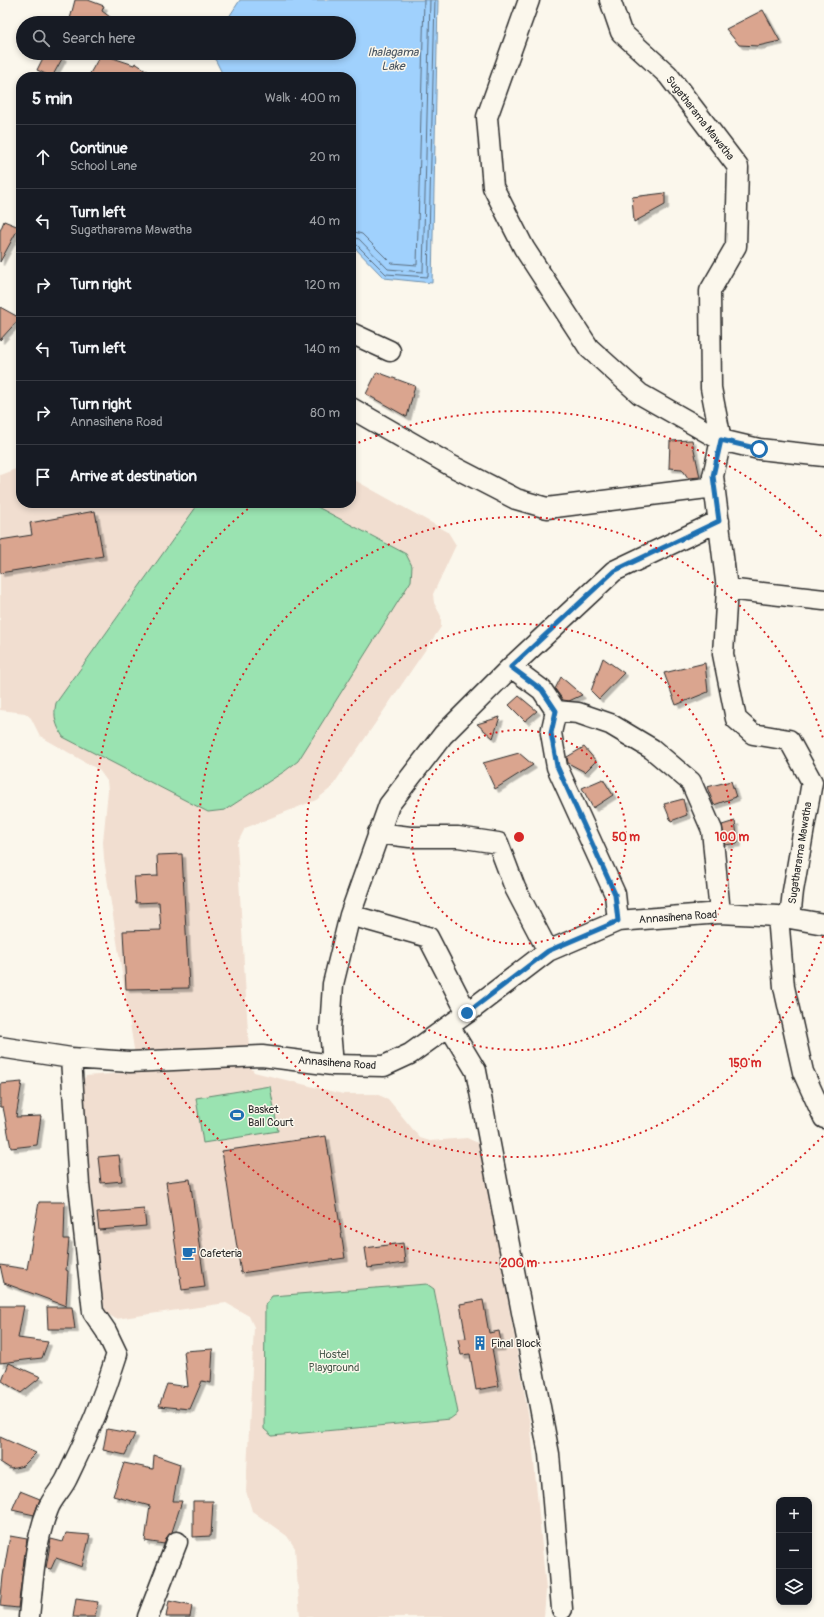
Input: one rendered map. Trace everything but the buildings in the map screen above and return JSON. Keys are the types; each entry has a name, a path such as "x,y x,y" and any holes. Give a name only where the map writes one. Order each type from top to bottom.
{"street":[{"path":"528,0 487,117 493,188 524,248 589,348 640,394 721,440 759,449 824,456"},
{"name":"Sugatharama Mawatha","path":"610,0 622,32 668,76 738,167 736,246 710,291 712,388 721,440 713,476 728,589 723,654 736,719 753,734 789,740 812,782 793,891 784,917"},
{"path":"356,335 390,351"},
{"path":"356,411 450,465 516,499 547,508 714,487"},
{"path":"333,1065 330,1030 333,984 350,915 378,832 389,805 443,735 511,667 614,571 719,521"},
{"path":"728,589 824,600"},
{"path":"511,667 542,690 556,711 551,733 557,766 615,894 618,921"},
{"path":"556,711 578,712 610,724 652,749 691,782 712,830 720,913"},
{"path":"378,832 410,837 458,837 498,843 515,888 548,951"},
{"name":"Annasihena Road","path":"0,1047 71,1058 130,1062 262,1056 333,1065 384,1066 410,1054 467,1013 548,951 618,921 720,913 784,917 824,924"},
{"path":"350,915 428,937 467,1013"},
{"path":"784,917 784,987 803,1072 824,1118"},
{"path":"449,1026 476,1071 478,1079 549,1454 562,1609"},
{"path":"29,1617 38,1538 48,1508 66,1480 94,1418 108,1384 117,1354 106,1331 93,1312 79,1185 71,1058"},
{"path":"148,1617 177,1542"}],"shaded area":[{"path":"16,469 16,508 195,508 56,703 54,713 208,812 225,810 298,761 406,554 319,508 356,508 356,481 448,532 456,545 433,594 434,603 441,616 441,627 331,788 316,800 245,828 237,844 250,1066 254,1072 343,1094 376,1094 388,1099 420,1138 430,1141 467,1138 480,1144 531,1430 546,1590 544,1617 300,1617 295,1548 287,1536 252,1511 246,1491 254,1327 249,1316 226,1303 116,1319 106,1313 95,1274 81,1083 86,1076 134,1072 137,1068 104,859 103,842 108,790 107,781 99,770 40,736 31,718 25,713 0,710 0,475","holes":["434,1289 457,1413 450,1419 272,1436 264,1428 265,1305"]}],"green space":[{"path":"195,508 319,508 406,554 412,566 411,581 298,761 225,810 208,812 63,737 55,717 56,703"},
{"name":"Basket Ball Court","path":"270,1086 278,1131 203,1143 196,1098"},
{"name":"Hostel Playground","path":"427,1284 434,1289 458,1413 450,1419 272,1436 264,1429 265,1305 272,1296"}],"water":[{"name":"Ihalagama Lake","path":"240,0 438,0 432,283 384,278 356,249 356,72 222,72 216,60 356,60 356,16 230,16"}],"place":[{"name":"Basket Ball Court","path":"237,1115"},
{"name":"Cafeteria","path":"189,1253"},
{"name":"Final Block","path":"480,1343"}],"route":[{"path":"467,1013 548,951 618,921 615,894 557,766 551,733 556,711 542,690 511,667 614,571 719,521 713,476 721,440 759,449"}]}
